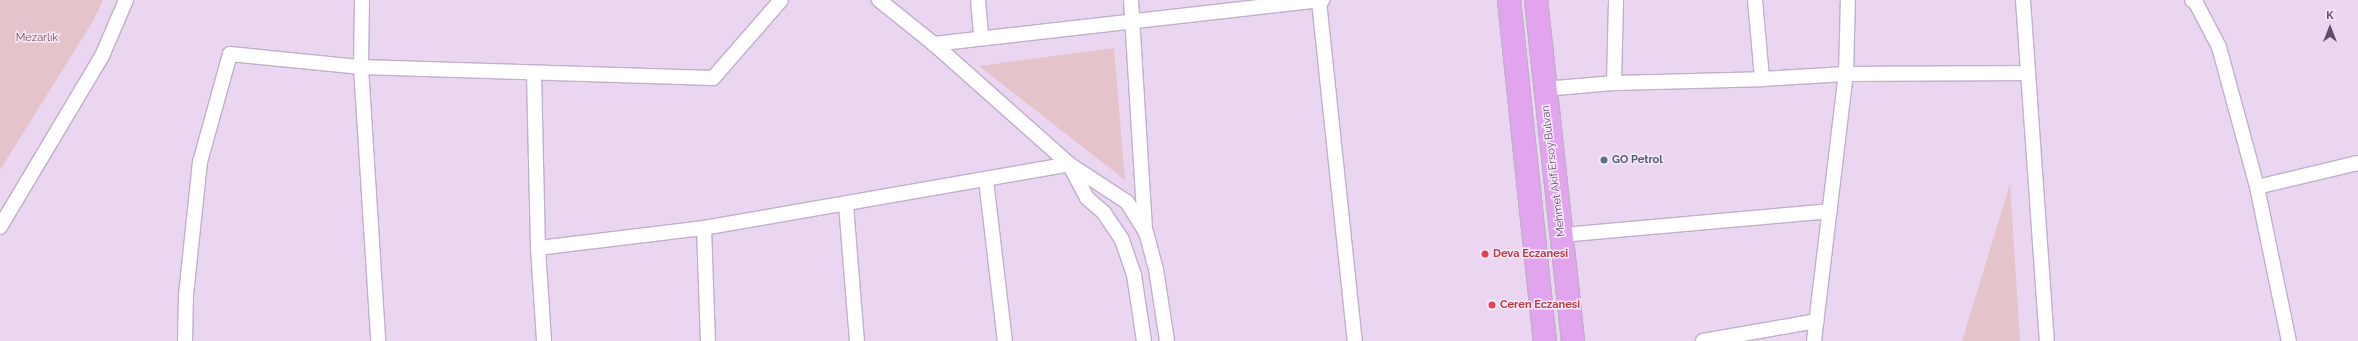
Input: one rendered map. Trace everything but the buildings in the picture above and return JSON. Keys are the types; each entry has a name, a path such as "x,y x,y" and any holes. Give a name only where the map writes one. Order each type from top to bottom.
{"main road":[{"path":"1509,0 1545,341"},
{"name":"Mehmet Akif Ersoy Bulvarı","path":"1536,0 1544,89 1573,341"}],"street":[{"path":"0,227 102,56 126,0"},
{"path":"362,0 361,67 378,341"},
{"path":"185,341 186,295 200,162 230,54 361,67 712,78 781,0"},
{"path":"879,0 934,44 1069,164 1127,202 1146,232"},
{"path":"978,0 982,38"},
{"path":"1131,0 1146,232 1156,269 1167,341"},
{"path":"934,44 1132,23 1321,0 1355,341"},
{"path":"1614,83 1616,0"},
{"path":"1755,0 1762,79"},
{"path":"1814,341 1846,74 1848,0"},
{"path":"2023,0 2026,73 2047,341"},
{"path":"2192,0 2196,3 2219,47 2257,188 2289,341"},
{"path":"534,73 538,248 544,341"},
{"path":"1544,89 1614,83 1762,79 1846,74 2026,73"},
{"path":"2257,188 2358,163"},
{"path":"538,248 704,228 846,205 1069,164"},
{"path":"1069,164 1087,198 1104,213 1122,240 1134,275 1144,341"},
{"path":"986,180 1005,341"},
{"path":"846,205 857,341"},
{"path":"1562,235 1830,211"},
{"path":"704,228 708,341"},
{"path":"1703,341 1816,321"}],"shaded area":[{"path":"0,0 2358,0 2358,341 0,341"}],"green space":[{"name":"Mezarlık","path":"0,0 103,0 93,21 0,170"},
{"path":"1114,48 1125,180 979,66"},
{"path":"2010,184 2020,341 1962,341"}],"place":[{"name":"GO Petrol","path":"1604,160"},
{"name":"Deva Eczanesi","path":"1485,254"},
{"name":"Ceren Eczanesi","path":"1492,305"}]}
